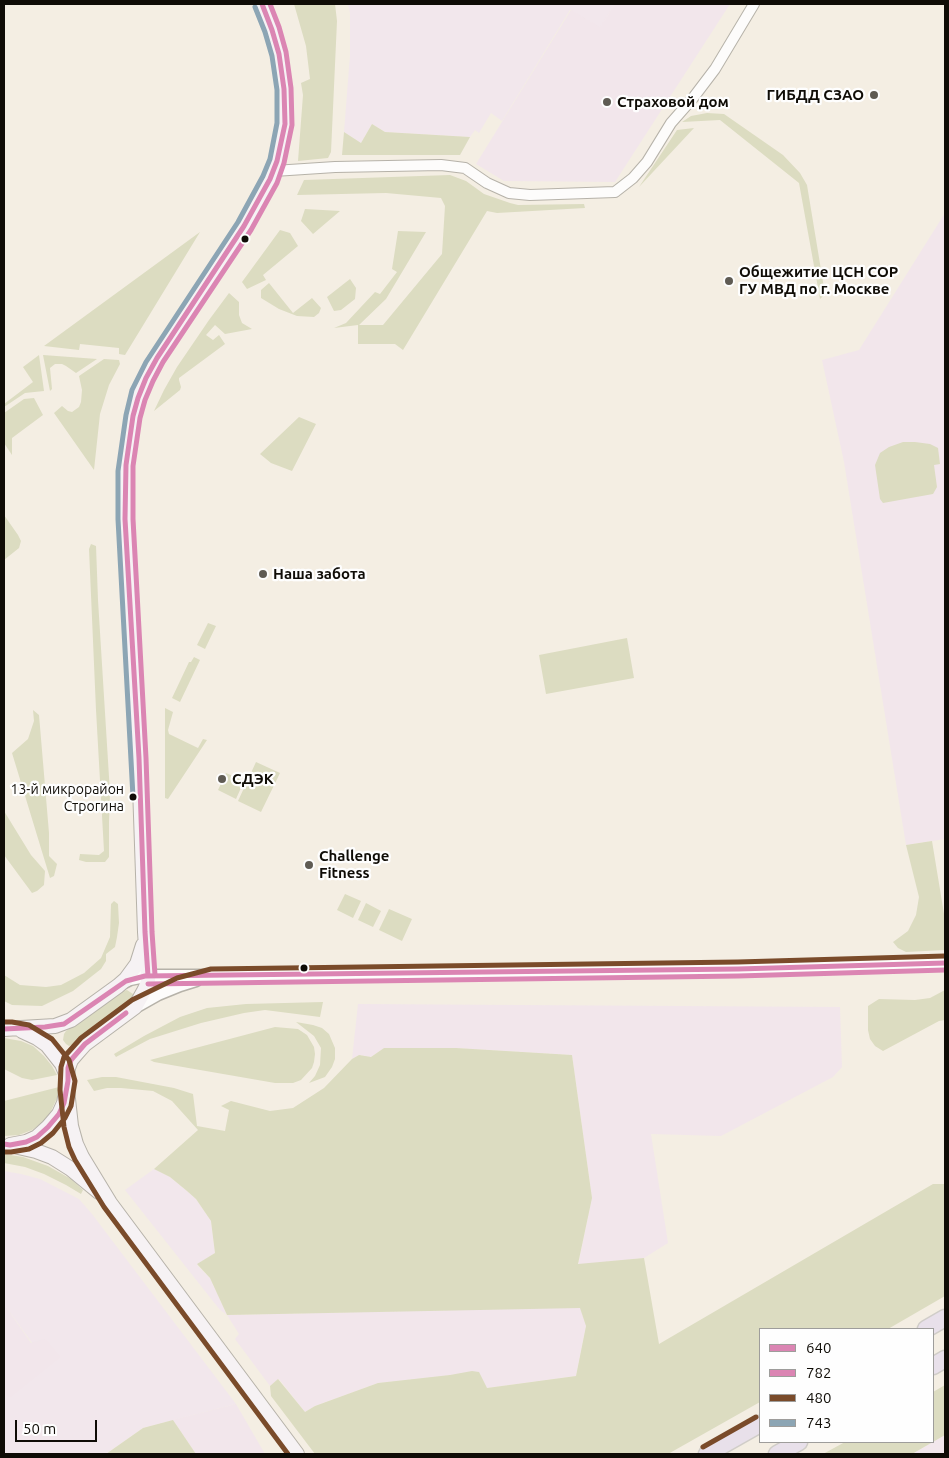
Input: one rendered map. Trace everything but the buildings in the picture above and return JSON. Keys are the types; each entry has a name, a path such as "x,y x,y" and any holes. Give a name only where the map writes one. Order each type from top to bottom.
{"highway":[{"path":"928,1328 945,1318"},
{"path":"934,1365 945,1359"},
{"path":"707,1454 759,1425"},
{"path":"777,1454 797,1443"}],"main road":[{"path":"7,1144 26,1142 37,1137 59,1114 64,1103 68,1068 71,1060 85,1044 134,1007 144,991 148,976 125,518 126,472 133,416 139,393 153,364 261,197 274,171 279,154 285,124 284,89 279,54 262,4"},
{"path":"6,1029 45,1028 64,1024 74,1018 126,979 137,964 143,948 145,932"},
{"path":"6,1029 26,1032 37,1038 47,1045 62,1064 67,1083 71,1126 82,1157 110,1203 297,1454"},
{"path":"7,1144 36,1151 63,1164 86,1181 110,1203"}],"street":[{"path":"274,171 335,167 441,165 465,168 487,183 509,193 530,195 615,192 633,178 647,162 671,123 715,69 754,4"},
{"path":"118,986 130,979 148,976 738,970 945,963"},
{"path":"134,1007 180,985 212,976"}],"shaded area":[{"path":"348,4 615,4 600,28 570,10 502,121 491,113 479,133 475,130 470,137 385,132 372,124 361,143 344,132 350,55 350,13"},
{"path":"615,4 730,4 615,182 504,181 476,164 571,10 600,27"},
{"path":"945,213 945,839 906,845 844,462 822,360 859,350"},
{"path":"358,1004 840,1007 842,1067 833,1077 721,1136 651,1134 668,1243 644,1258 578,1265 592,1198 572,1055 456,1048 384,1048 371,1057 359,1055 352,1059"},
{"path":"154,1169 170,1177 196,1199 211,1221 215,1253 197,1265 210,1278 227,1315 220,1310 125,1190"},
{"path":"4,1171 40,1179 79,1199 236,1404 143,1428 106,1454 4,1454 4,1397 32,1343 4,1304"},
{"path":"4,1304 31,1343 45,1339 60,1357 10,1397 6,1395 4,1397"},
{"path":"580,1307 586,1326 576,1376 487,1388 479,1372 378,1383 315,1406 305,1412 279,1379 270,1386 235,1339 239,1334 227,1315"},
{"path":"236,1404 265,1454 196,1454 173,1420"},
{"path":"945,1435 945,1454 912,1454 934,1443"}],"green space":[{"path":"294,4 335,4 337,21 331,152 328,158 298,161 303,95 301,83 310,79 306,46"},
{"path":"707,113 724,114 783,155 800,173 807,185 825,294 820,299 799,183 720,120 682,122 691,116"},
{"path":"372,124 385,132 470,137 460,155 342,155 344,132 361,143"},
{"path":"694,128 639,187 677,130"},
{"path":"450,175 466,181 484,194 518,205 584,204 585,208 497,213 487,211 403,350 395,344 358,344 358,325 334,328 346,323 375,292 380,294 397,272 392,269 398,231 426,232 386,299 359,325 383,325 442,254 445,206 441,198 386,193 297,195 304,180"},
{"path":"305,209 340,211 313,234 301,221"},
{"path":"280,230 290,233 298,246 263,275 266,280 247,289 242,282"},
{"path":"200,232 125,355 119,354 119,348 80,344 79,350 44,346"},
{"path":"350,279 356,288 355,299 341,310 334,311 327,297"},
{"path":"269,283 293,313 312,298 321,308 319,313 314,317 297,316 279,309 261,298 261,290"},
{"path":"229,293 239,302 239,315 242,323 252,329 225,334 215,325 206,335 213,340 219,335 225,344 179,378 180,390 154,411 177,367"},
{"path":"39,355 44,391 25,393 4,407 4,404 33,382 23,367"},
{"path":"43,355 97,359 76,373 62,364 55,364 50,368 52,389 50,391"},
{"path":"104,359 119,360 120,364 109,385 100,414 94,470 54,413 62,406 72,412 79,407 82,390 79,376"},
{"path":"34,398 43,415 12,438 12,455 4,443 4,413 24,399"},
{"path":"299,417 316,424 292,471 271,463 260,454"},
{"path":"903,442 930,444 938,448 940,464 934,465 937,487 933,494 883,503 880,499 875,465 880,453 889,447"},
{"path":"4,515 21,541 19,548 4,560"},
{"path":"91,544 96,546 110,793 109,857 105,862 79,860 80,854 99,855 104,851 89,549"},
{"path":"208,623 216,626 205,649 197,645"},
{"path":"627,638 634,678 546,694 539,655"},
{"path":"194,657 200,660 180,702 172,698 189,662"},
{"path":"165,708 173,712 168,730 169,734 198,748 203,739 207,740 168,799 165,798"},
{"path":"33,710 39,715 49,833 49,856 57,864 54,876 50,878 12,753 28,739 34,721"},
{"path":"256,762 280,773 261,812 238,801"},
{"path":"226,773 244,781 236,799 218,790"},
{"path":"4,811 31,855 45,871 44,885 32,893 4,855"},
{"path":"932,841 945,920 945,950 906,952 898,948 893,942 908,931 916,915 919,897 906,845"},
{"path":"345,894 361,901 353,918 337,910"},
{"path":"114,901 118,904 119,923 117,937 115,947 106,954 106,961 101,969 73,991 42,1006 12,1005 4,1001 4,975 20,985 46,987 61,985 84,973 101,958 110,937 111,904"},
{"path":"366,903 381,911 373,927 358,920"},
{"path":"389,909 412,919 402,941 379,930"},
{"path":"127,990 133,994 130,1002 76,1043 69,1046 66,1044 63,1040 66,1031 122,991"},
{"path":"945,990 945,1020 939,1021 883,1051 875,1046 870,1039 868,1030 868,1006 879,999 915,1000 930,998"},
{"path":"323,1002 320,1017 265,1010 244,1013 201,1023 150,1039 116,1057 114,1054 180,1017 207,1008 246,1004"},
{"path":"296,1022 322,1028 329,1034 335,1048 335,1059 325,1077 309,1083 320,1065 321,1048 314,1036"},
{"path":"275,1027 298,1029 307,1035 314,1047 315,1054 312,1068 301,1080 293,1083 275,1083 150,1060"},
{"path":"4,1038 21,1041 33,1046 44,1056 57,1075 32,1080 22,1078 4,1069"},
{"path":"384,1048 456,1048 572,1055 592,1198 578,1264 644,1258 659,1344 933,1184 945,1184 945,1296 890,1328 759,1328 759,1403 668,1454 315,1454 271,1396 270,1386 278,1379 305,1412 315,1406 378,1383 472,1371 479,1372 487,1388 576,1376 586,1326 580,1308 227,1315 210,1278 197,1264 215,1253 211,1221 196,1199 170,1177 154,1169 198,1130 172,1101 153,1091 107,1088 94,1091 87,1080 116,1077 174,1088 193,1094 197,1126 225,1131 229,1110 221,1106 231,1101 270,1111 293,1108 324,1088 352,1059 359,1055 371,1057"},
{"path":"59,1087 57,1098 43,1122 32,1130 19,1135 4,1136 4,1101"},
{"path":"4,1154 23,1157 48,1166 71,1179 83,1190 81,1194 44,1174 25,1167 4,1163"},
{"path":"945,1385 945,1435 934,1441 934,1391"},
{"path":"173,1420 196,1454 106,1454 143,1428"},
{"path":"843,1443 931,1443 912,1454 823,1454"}],"transit line":[{"name":"640","path":"148,976 139,758 125,519 126,465 133,416 146,378 157,358 244,226 270,179 277,161 285,124 284,89 279,54 262,4"},
{"name":"782","path":"155,975 133,519 133,466 140,418 153,381 163,362 251,230 277,183 284,163 292,125 291,88 286,52 270,4"},
{"name":"743","path":"133,797 118,519 118,471 126,415 132,390 146,362 238,222 270,159 277,123 277,90 272,56 255,7"},
{"name":"480","path":"288,1454 104,1207 75,1160 69,1147 64,1127 60,1090 61,1067 64,1057 81,1038 132,1000 177,978 211,969 738,962 945,956"},
{"name":"640","path":"4,1029 64,1024 126,981 145,976 738,969 945,963"},
{"name":"782","path":"148,984 738,976 945,970"},
{"name":"640","path":"4,1144 10,1145 26,1142 37,1137 48,1127 59,1114 64,1103 68,1068 71,1060 85,1044 126,1013"},
{"name":"480","path":"4,1022 29,1025 52,1039 69,1060 75,1081 71,1106 65,1118 53,1133 41,1143 29,1149 4,1152"},
{"name":"480","path":"703,1447 756,1417"}],"place":[{"name":"ГИБДД СЗАО","path":"874,95"},
{"name":"Страховой дом","path":"607,102"},
{"name":"Общежитие ЦСН СОР ГУ МВД по г. Москве","path":"729,281"},
{"name":"Наша забота","path":"263,574"},
{"name":"СДЭК","path":"222,779"},
{"name":"13-й микрорайон Строгина","path":"133,797"},
{"name":"Challenge Fitness","path":"309,865"}]}
